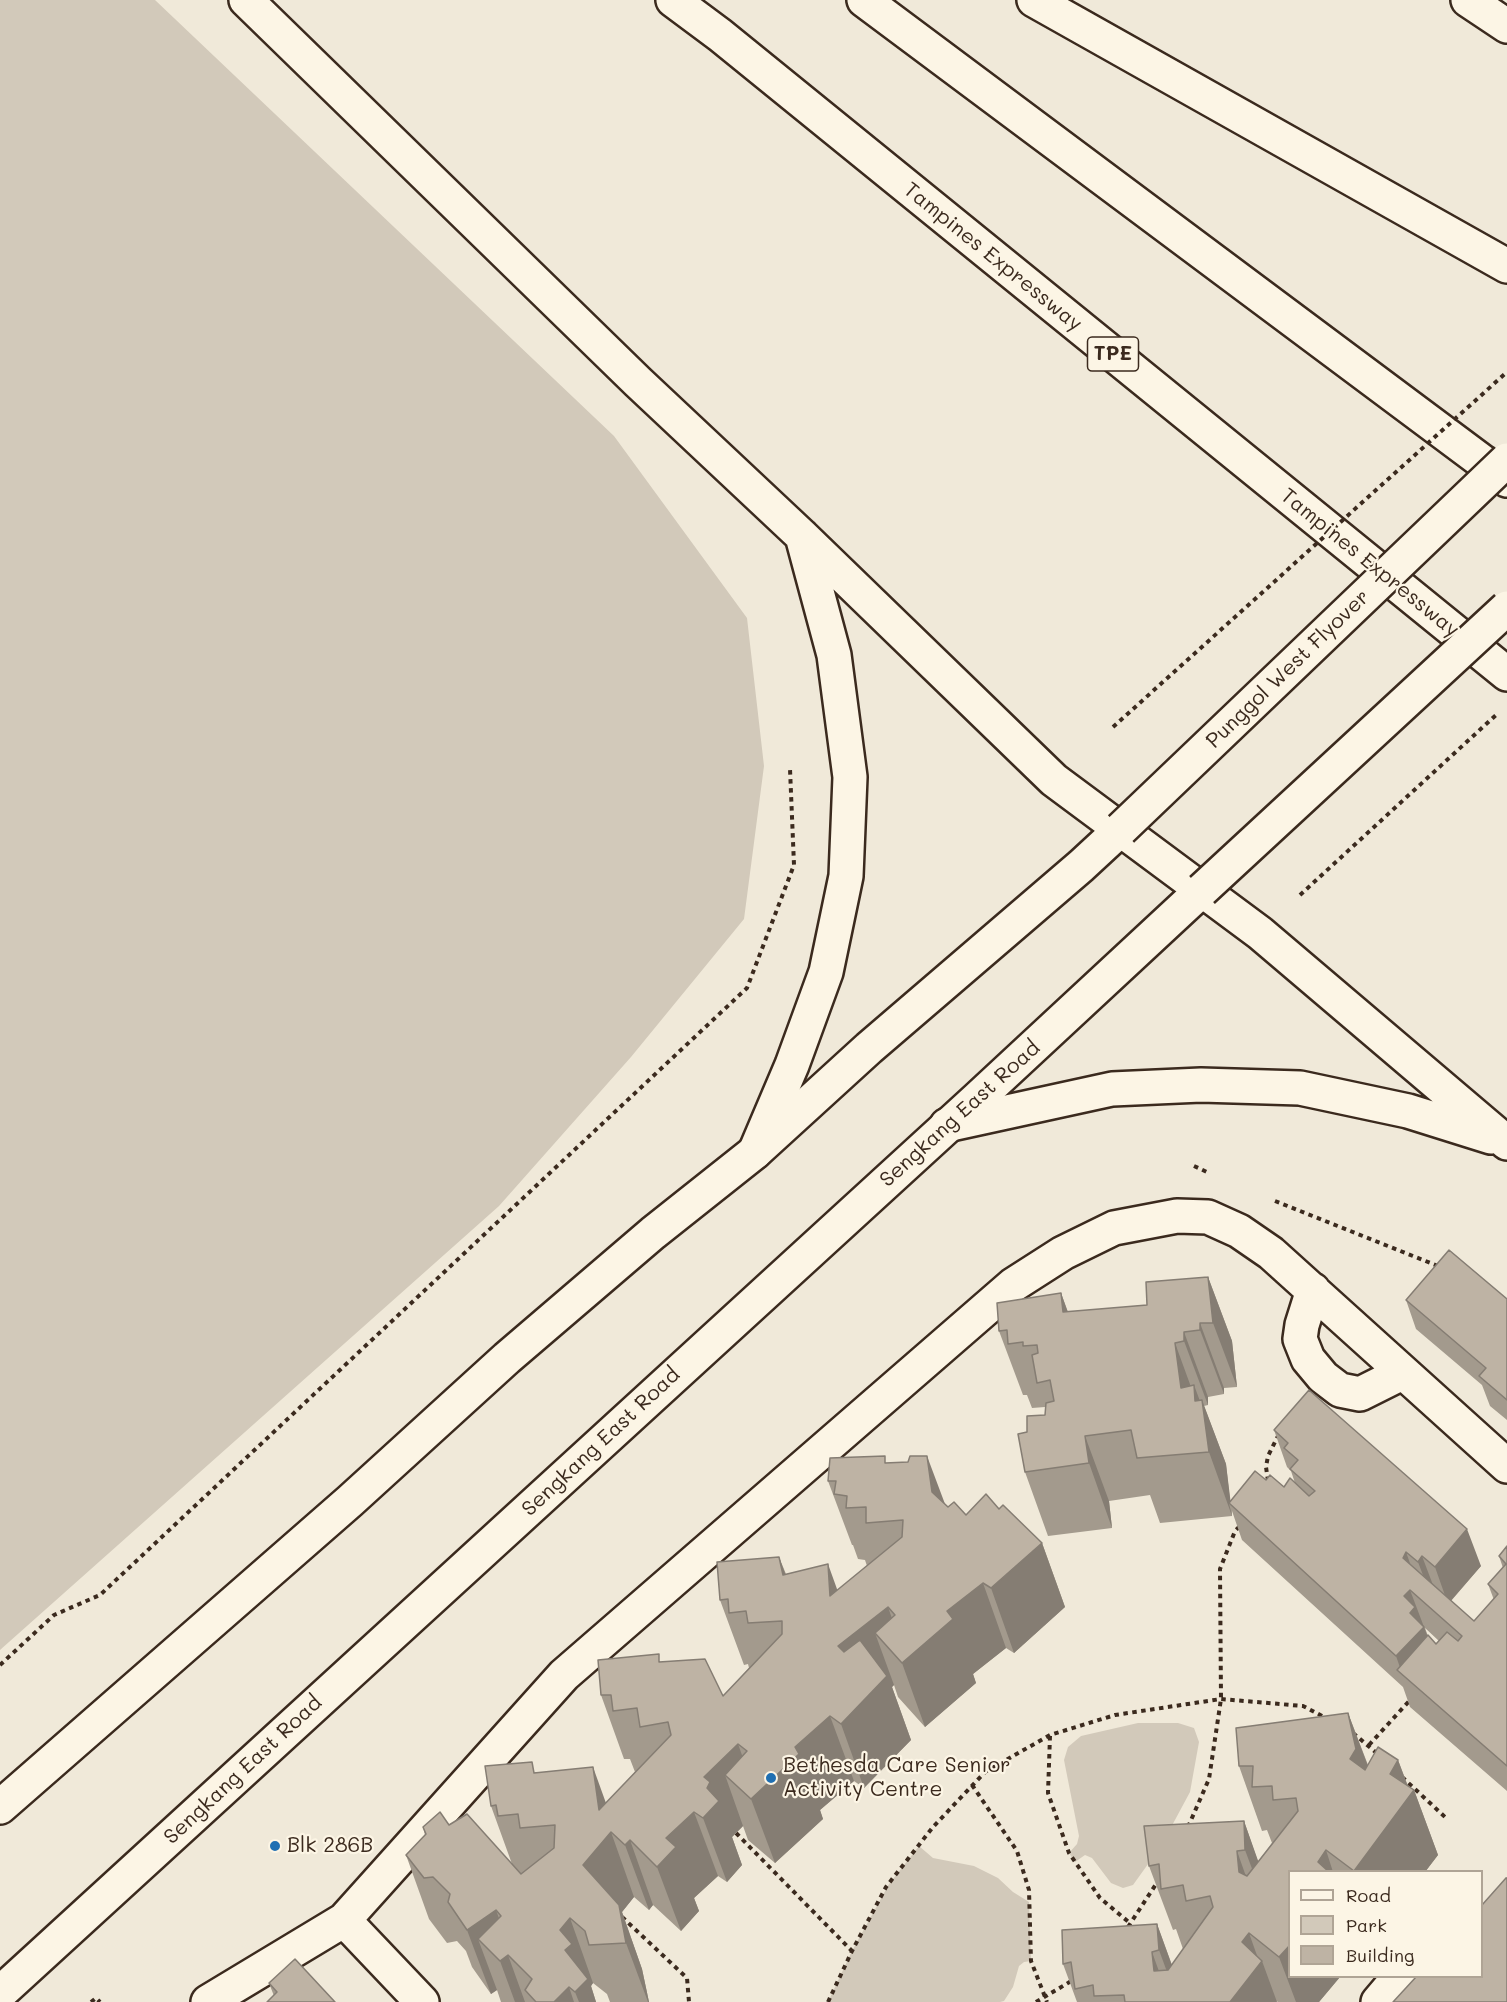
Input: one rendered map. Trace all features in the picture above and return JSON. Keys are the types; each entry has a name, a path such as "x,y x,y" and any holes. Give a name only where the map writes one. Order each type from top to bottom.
{"main road":[{"path":"246,0 638,382 802,536 1054,780 1260,933 1506,1142"},
{"name":"Tampines Expressway","path":"673,0 748,57 1507,674"},
{"path":"864,0 1507,480"},
{"path":"1034,0 1507,266"},
{"name":"Punggol West Flyover","path":"1121,829 1507,460"},
{"path":"754,1152 792,1065 826,972 846,876 850,777 834,655 802,536"},
{"path":"1202,890 1507,608"},
{"path":"0,1807 350,1501 507,1358 653,1233 754,1152 869,1048 1121,829"},
{"name":"Sengkang East Road","path":"0,1994 1202,890"},
{"path":"947,1125 1112,1089 1202,1085 1300,1088 1408,1111 1506,1142"},
{"path":"208,2002 344,1920 564,1675 1013,1285 1063,1252 1114,1228 1177,1216 1208,1217 1239,1231 1271,1253 1507,1466"},
{"path":"1313,1290 1300,1339 1308,1359 1323,1377 1340,1390 1360,1394 1402,1373"},
{"path":"344,1920 422,2002"},
{"path":"1378,2002 1399,1978"}],"path":[{"path":"1113,727 1507,372"},
{"path":"1300,895 1498,713"},
{"path":"0,1665 54,1615 100,1595 747,988 794,865 790,769"},
{"path":"1239,1231 1268,1198 1445,1269"},
{"path":"1268,1483 1266,1467 1268,1456 1281,1429"},
{"path":"1185,1834 1209,1779 1221,1699 1220,1569 1235,1531 1242,1523"},
{"path":"1369,1745 1415,1695"},
{"path":"828,2002 886,1887 933,1827 985,1772 1050,1735 1115,1714 1221,1699 1302,1706 1331,1721"},
{"path":"1350,1731 1386,1761"},
{"path":"1050,1735 1048,1793 1069,1853 1100,1898 1131,1924"},
{"path":"1394,1769 1445,1817"},
{"path":"972,1785 1017,1851 1029,1890 1031,1962 1047,2000"},
{"path":"736,1833 852,1951"},
{"path":"1124,1932 1162,1875"},
{"path":"619,1914 687,1978 689,2002"},
{"path":"1036,2002 1047,2000 1080,1976"},
{"path":"91,2002 96,1998 100,2002"}],"green space":[{"path":"0,0 155,0 614,436 747,618 764,766 744,919 631,1057 499,1206 0,1650"},
{"path":"1138,1723 1178,1723 1194,1728 1199,1742 1190,1792 1161,1846 1133,1885 1123,1888 1111,1883 1092,1858 1085,1855 1075,1862 1069,1853 1077,1844 1079,1836 1064,1760 1068,1747 1081,1736"},
{"path":"919,1846 933,1858 974,1866 998,1878 1013,1892 1029,1902 1031,1961 1019,1966 1013,1987 1004,2001 1000,2002 828,2002 852,1951 889,1884"}],"building":[{"path":"1449,1250 1507,1299 1507,1400 1479,1376 1486,1368 1406,1300"},
{"path":"1208,1277 1213,1323 1200,1323 1200,1330 1184,1332 1184,1341 1175,1343 1181,1388 1194,1385 1195,1401 1202,1400 1209,1452 1137,1458 1131,1430 1085,1436 1089,1463 1025,1472 1018,1434 1027,1432 1027,1416 1045,1415 1046,1403 1054,1401 1050,1380 1037,1383 1032,1355 1038,1353 1037,1345 1023,1346 1023,1342 1008,1344 1007,1330 999,1331 997,1303 1061,1293 1063,1312 1147,1305 1146,1282"},
{"path":"1309,1390 1467,1529 1435,1567 1422,1556 1418,1562 1406,1552 1403,1558 1474,1621 1498,1594 1488,1584 1506,1564 1499,1556 1507,1546 1507,1766 1397,1670 1428,1635 1436,1644 1447,1632 1458,1641 1462,1636 1410,1590 1404,1596 1415,1607 1410,1613 1424,1627 1396,1656 1229,1503 1255,1471 1266,1480 1270,1475 1284,1487 1290,1478 1309,1496 1315,1491 1290,1469 1298,1460 1284,1448 1288,1443 1274,1430"},
{"path":"885,1456 885,1463 908,1462 910,1456 927,1456 932,1492 948,1507 954,1502 966,1515 986,1494 999,1509 1003,1505 1042,1543 991,1588 983,1583 947,1611 953,1619 902,1663 875,1633 895,1615 888,1607 838,1646 844,1652 860,1640 887,1676 841,1724 830,1716 795,1747 799,1754 751,1799 725,1775 747,1751 738,1744 704,1777 710,1782 707,1788 719,1801 703,1818 694,1812 666,1838 676,1847 657,1867 630,1840 625,1845 611,1832 583,1865 619,1905 626,1943 589,1945 585,1931 570,1918 560,1930 572,1944 565,1950 588,1979 575,1992 569,1987 554,2002 536,2002 525,1990 532,1979 508,1955 500,1961 478,1939 501,1916 496,1910 467,1930 448,1902 450,1894 433,1877 424,1878 406,1855 426,1834 423,1827 440,1812 449,1825 467,1814 521,1874 554,1848 555,1825 520,1828 518,1814 498,1816 496,1805 491,1806 485,1766 532,1762 534,1773 593,1767 599,1810 671,1735 668,1722 640,1727 637,1708 613,1711 611,1695 601,1695 598,1660 659,1654 659,1662 705,1659 723,1696 782,1634 782,1621 748,1623 746,1611 729,1613 728,1599 720,1600 717,1562 779,1557 783,1575 828,1564 830,1596 902,1537 903,1520 866,1523 866,1507 846,1508 847,1496 834,1494 836,1481 828,1481 830,1458"},
{"path":"1348,1713 1356,1749 1350,1759 1365,1770 1378,1747 1398,1760 1390,1774 1414,1790 1355,1870 1326,1850 1318,1862 1327,1870 1288,1870 1288,1947 1279,1957 1249,1933 1242,1942 1262,1961 1230,2002 1125,2002 1124,1995 1094,1996 1093,1985 1075,1989 1071,1962 1063,1964 1062,1930 1157,1924 1159,1950 1152,1952 1154,1971 1168,1970 1213,1907 1210,1896 1186,1901 1183,1885 1161,1889 1159,1864 1149,1866 1144,1826 1244,1821 1245,1850 1237,1851 1239,1872 1247,1876 1298,1811 1296,1798 1273,1800 1272,1786 1252,1787 1253,1766 1239,1766 1236,1728"},
{"path":"1507,1878 1507,2002 1393,2002 1415,1978 1483,1978 1483,1904"},
{"path":"295,1959 335,2002 267,2002 277,1992 269,1983"}],"place":[{"name":"Bethesda Care Senior Activity Centre","path":"771,1778"},
{"name":"Blk 286B","path":"275,1846"}]}
